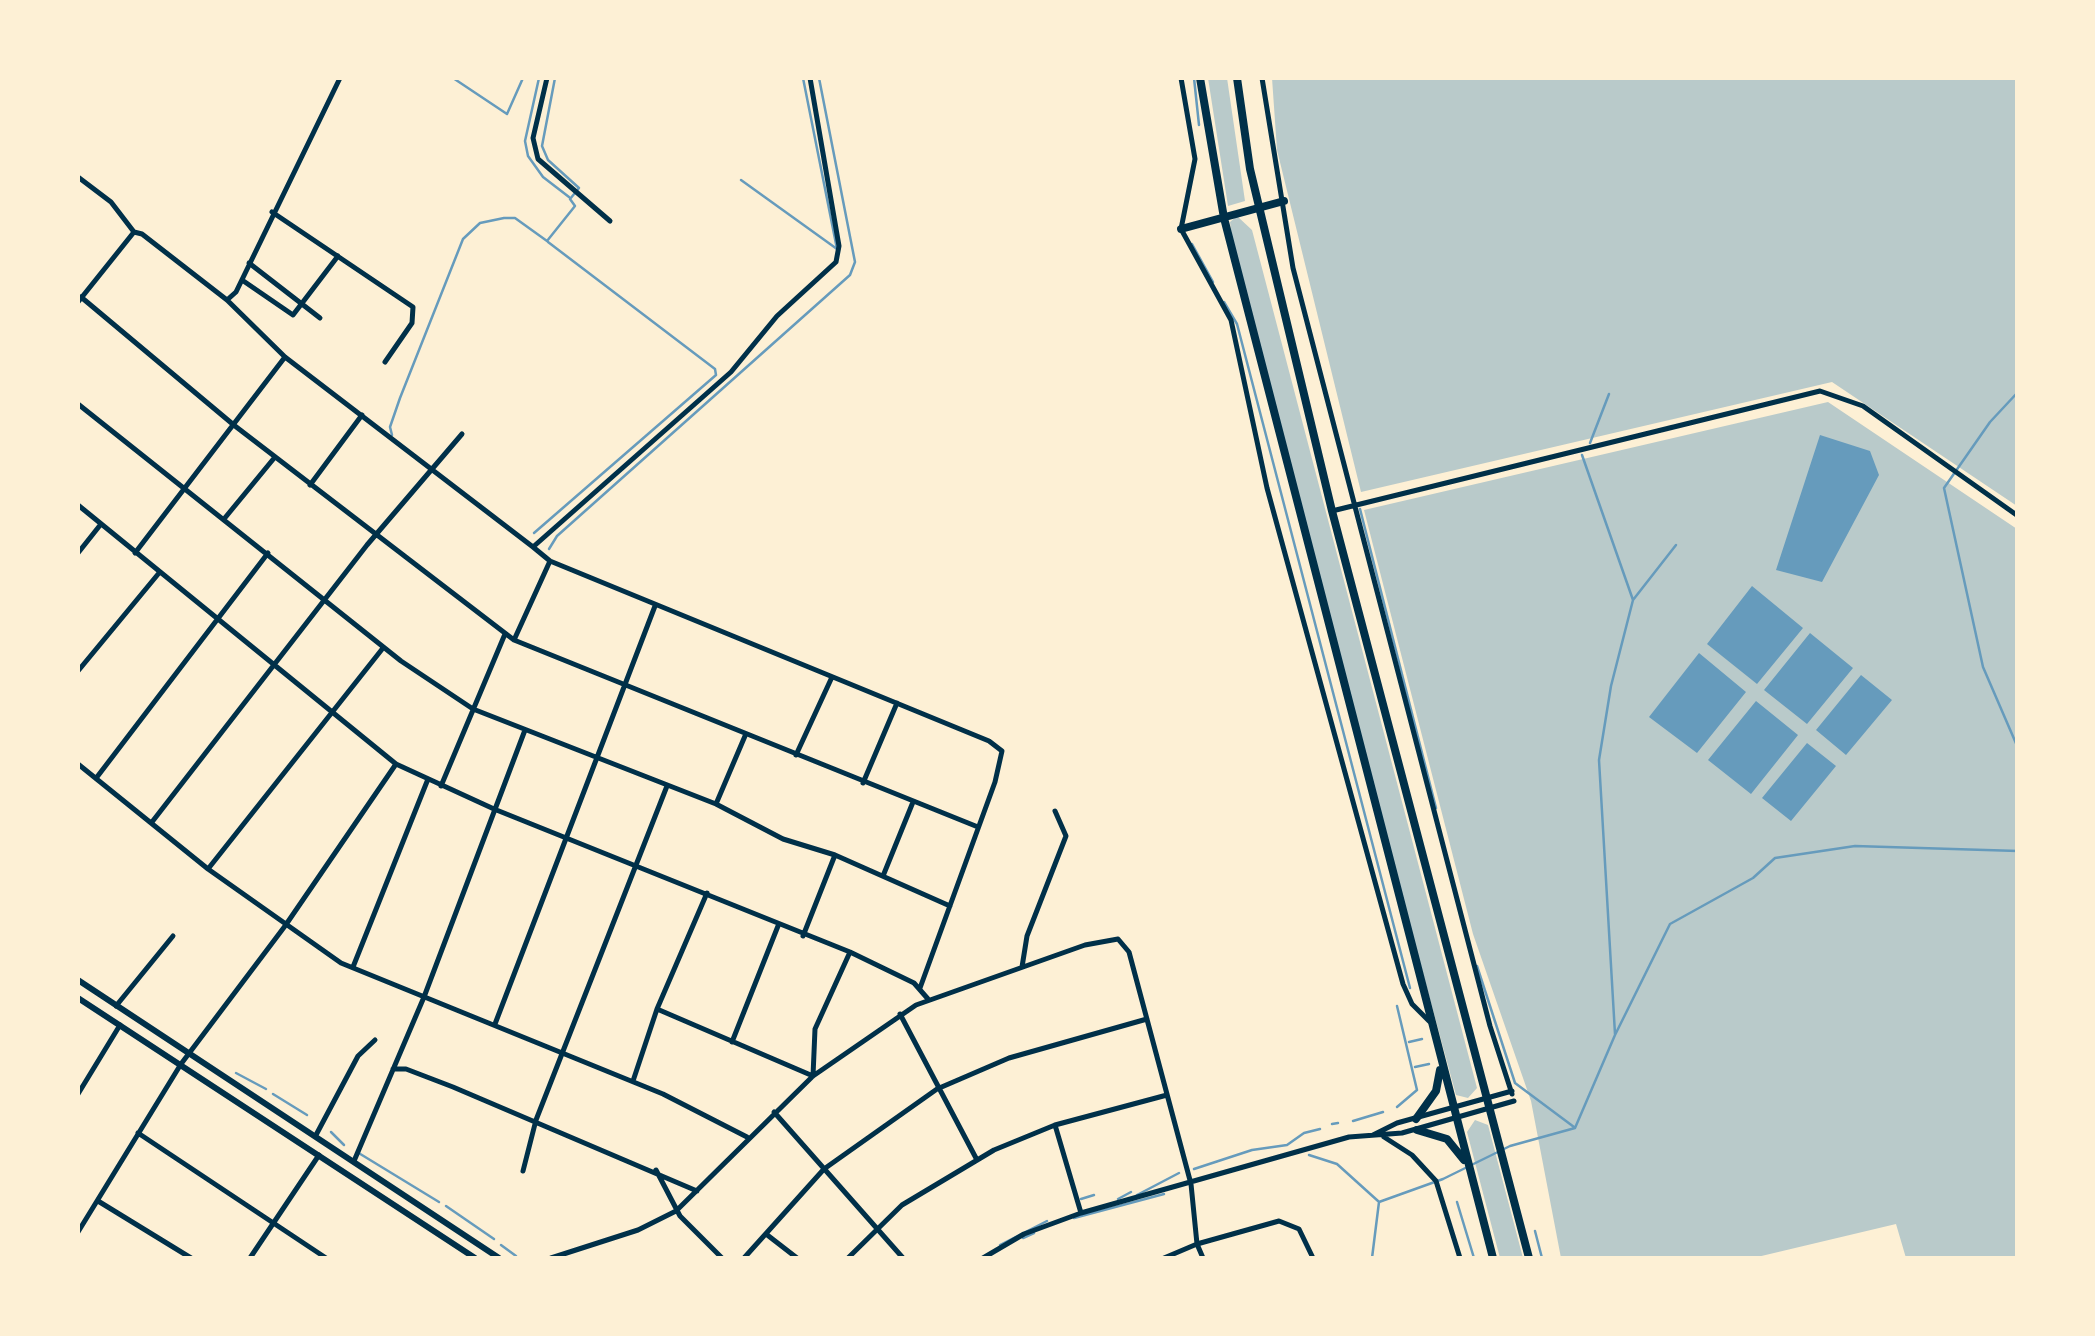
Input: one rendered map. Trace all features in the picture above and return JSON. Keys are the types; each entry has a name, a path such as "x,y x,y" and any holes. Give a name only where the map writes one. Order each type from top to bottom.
{"main road":[{"path":"1200,78 1224,218 1454,1120 1493,1258"},
{"path":"1237,78 1259,207 1332,511 1529,1258"},
{"path":"1181,230 1284,200"},
{"path":"78,980 499,1258"},
{"path":"78,998 472,1258"},
{"path":"1416,1118 1436,1091 1440,1062"},
{"path":"1417,1130 1447,1139 1467,1164"}],"street":[{"path":"227,300 242,279 340,78"},
{"path":"546,78 533,138 538,159 610,220"},
{"path":"533,547 731,372 777,316 836,262 839,246 810,78"},
{"path":"1182,78 1195,159 1181,230 1231,320 1267,488 1403,984 1412,1004 1429,1021"},
{"path":"1262,78 1293,268 1490,1026 1513,1096"},
{"path":"78,178 111,202 134,232 146,236 227,300 285,357 550,562 989,741 1002,751 1001,766 920,988"},
{"path":"272,212 412,307 412,323 385,362"},
{"path":"134,232 80,300 310,485 378,533 505,634 745,736 978,828"},
{"path":"242,279 293,315 338,256"},
{"path":"249,263 320,318"},
{"path":"134,553 285,357"},
{"path":"1332,511 1820,391 1863,406 2018,516"},
{"path":"78,404 384,647 472,709 716,804 783,839 835,855 950,906"},
{"path":"310,485 362,416"},
{"path":"152,822 326,598 462,434"},
{"path":"224,519 275,457"},
{"path":"78,506 396,764 494,809 707,893 803,937 850,952 920,988 928,999"},
{"path":"78,553 101,524"},
{"path":"96,778 268,553"},
{"path":"514,640 550,562"},
{"path":"78,671 159,573"},
{"path":"495,1025 654,606"},
{"path":"441,786 505,634"},
{"path":"208,869 384,647"},
{"path":"796,756 832,678"},
{"path":"863,783 897,703"},
{"path":"354,1160 424,997 526,730"},
{"path":"716,804 745,736"},
{"path":"78,764 208,869 286,926 352,967 633,1082 748,1137"},
{"path":"78,1232 181,1064 286,926 396,764"},
{"path":"352,967 428,779"},
{"path":"524,1170 536,1120 667,786"},
{"path":"883,876 913,802"},
{"path":"1022,967 1028,936 1066,836 1055,811"},
{"path":"803,937 835,855"},
{"path":"633,1082 656,1009 707,893"},
{"path":"732,1042 778,926"},
{"path":"116,1006 173,936"},
{"path":"551,1258 638,1230 676,1211 813,1076 900,1014 928,999 1085,945 1118,940 1126,945 1192,1184 1197,1244 1204,1258"},
{"path":"813,1076 815,1029 850,952"},
{"path":"656,1009 813,1076"},
{"path":"900,1014 977,1160"},
{"path":"744,1258 824,1169 937,1089 1009,1058 1146,1018"},
{"path":"78,1094 120,1025"},
{"path":"316,1135 358,1056 374,1040"},
{"path":"393,1069 406,1069 536,1120 698,1190"},
{"path":"848,1258 875,1228 928,1187 977,1160 1055,1126 1167,1095"},
{"path":"983,1258 1024,1234 1080,1213 1192,1184 1253,1163 1373,1135 1486,1098 1513,1096"},
{"path":"1373,1135 1384,1137 1491,1110 1513,1096"},
{"path":"774,1112 903,1258"},
{"path":"1055,1126 1080,1213"},
{"path":"138,1133 326,1258"},
{"path":"1384,1137 1412,1155 1437,1182 1460,1258"},
{"path":"250,1258 319,1154"},
{"path":"655,1170 676,1211 722,1258"},
{"path":"98,1202 191,1258"},
{"path":"1164,1258 1197,1244 1279,1221 1299,1229 1313,1258"},
{"path":"766,1234 797,1258"}],"shaded area":[{"path":"1208,78 1227,78 1245,201 1228,206"},
{"path":"1272,78 2017,78 2017,506 1832,382 1361,492 1277,150"},
{"path":"1237,216 1252,230 1477,1088 1468,1098 1456,1095 1291,486 1232,237 1230,222"},
{"path":"1828,402 2017,529 2017,1258 1906,1258 1896,1224 1753,1258 1561,1258 1531,1101 1473,934 1364,510"},
{"path":"1475,1120 1488,1125 1523,1258 1500,1258 1467,1132"}],"water":[{"path":"1820,435 1870,451 1879,475 1822,582 1776,570"},
{"path":"1752,586 1803,628 1757,684 1707,644"},
{"path":"1810,633 1853,668 1807,724 1764,690"},
{"path":"1699,653 1746,692 1697,753 1649,717"},
{"path":"1861,675 1892,700 1846,755 1816,730"},
{"path":"1756,701 1798,735 1751,794 1708,760"},
{"path":"1807,743 1836,766 1791,821 1762,798"}],"waterway":[{"path":"453,78 507,114 523,78"},
{"path":"539,78 525,141 528,156 543,177 569,197"},
{"path":"392,435 390,427 400,398 463,239 480,223 515,218 547,241 575,206 570,199 579,188 548,160 542,146 555,78"},
{"path":"741,180 837,249 803,78"},
{"path":"549,549 557,536 850,275 855,262 819,78"},
{"path":"1194,78 1199,125"},
{"path":"534,533 716,375 715,369 548,242"},
{"path":"1192,244 1213,282"},
{"path":"1224,302 1237,324 1410,988"},
{"path":"2018,392 1990,422 1944,488 1983,667 2018,748"},
{"path":"1590,443 1609,394"},
{"path":"1582,455 1633,600"},
{"path":"1360,509 1436,808"},
{"path":"1615,1034 1599,760 1611,686 1633,600 1676,545"},
{"path":"1372,1258 1379,1202 1443,1179 1510,1146 1575,1128 1670,924 1753,878 1775,858 1855,846 2018,851"},
{"path":"1477,966 1515,1083 1574,1127"},
{"path":"1397,1006 1417,1090 1397,1107"},
{"path":"1409,1042 1422,1039"},
{"path":"1415,1067 1429,1064"},
{"path":"236,1073 266,1089"},
{"path":"273,1094 307,1115"},
{"path":"1353,1121 1383,1112"},
{"path":"1332,1124 1338,1123"},
{"path":"1194,1169 1252,1150 1287,1145 1304,1133 1320,1129"},
{"path":"331,1132 344,1145"},
{"path":"357,1152 439,1202"},
{"path":"1309,1155 1337,1164 1378,1201"},
{"path":"1137,1195 1179,1173"},
{"path":"1118,1199 1131,1192"},
{"path":"1074,1218 1164,1194"},
{"path":"1081,1199 1094,1195"},
{"path":"1457,1202 1474,1258"},
{"path":"446,1206 494,1239"},
{"path":"1000,1245 1047,1221"},
{"path":"1535,1231 1542,1258"},
{"path":"1023,1238 1034,1233"},
{"path":"501,1245 516,1256"}]}
